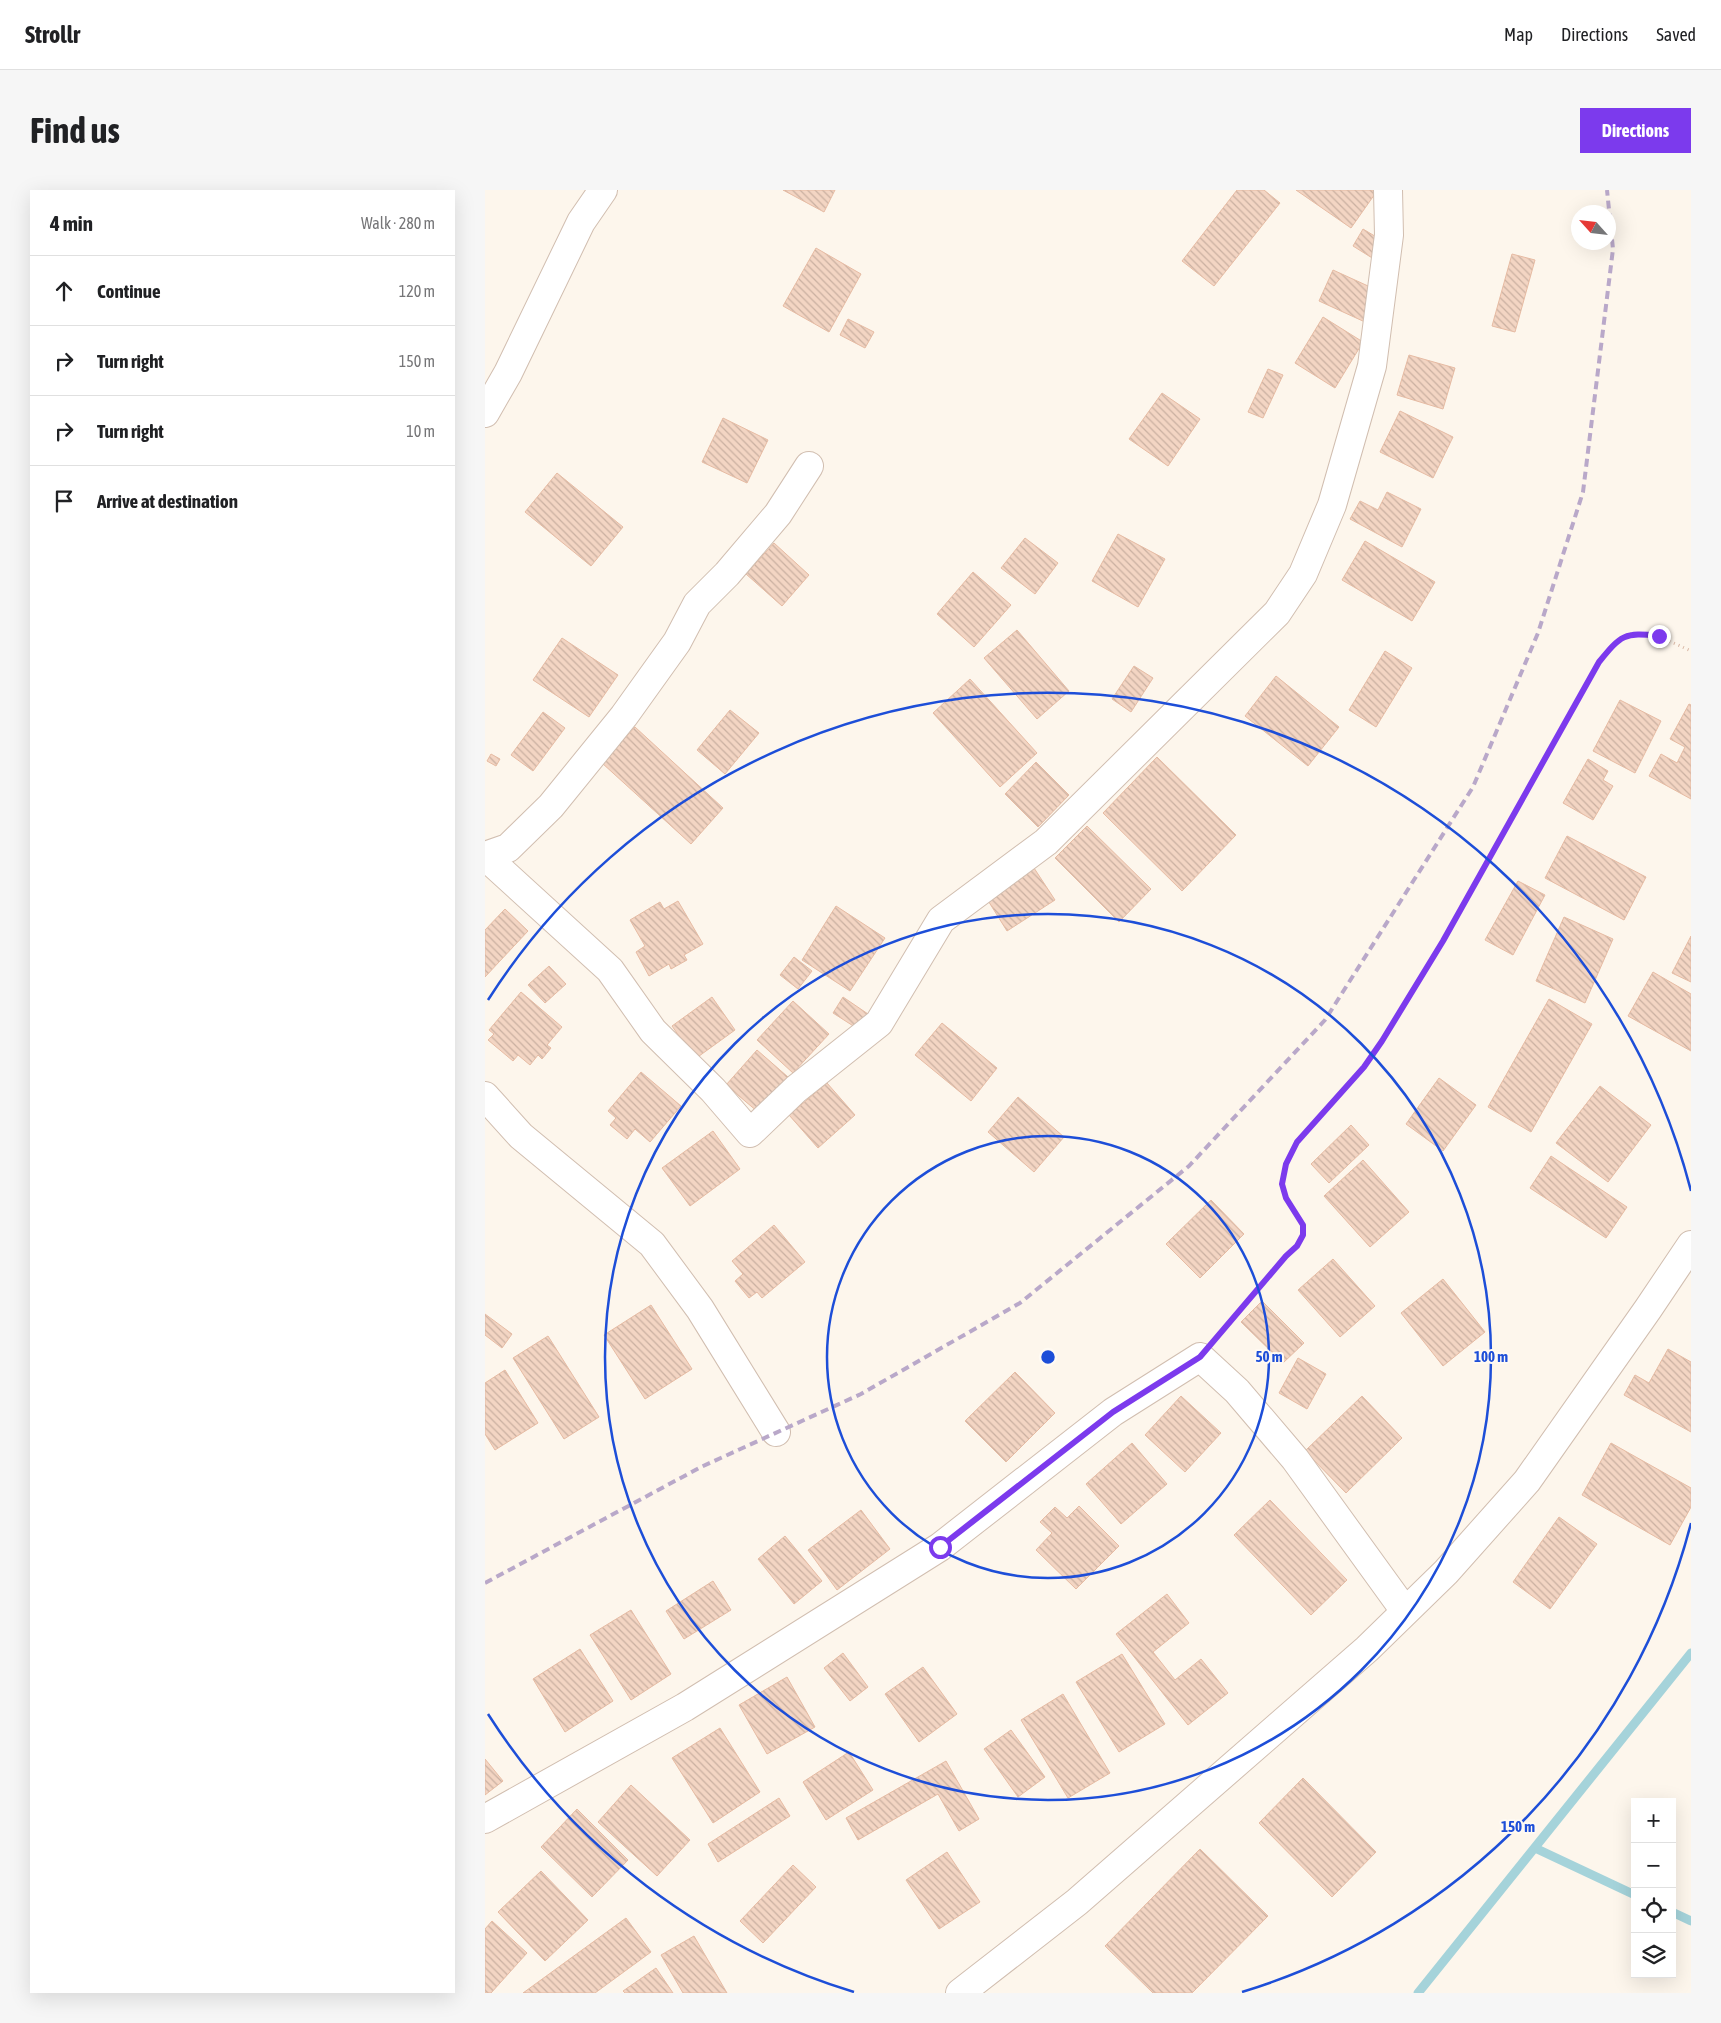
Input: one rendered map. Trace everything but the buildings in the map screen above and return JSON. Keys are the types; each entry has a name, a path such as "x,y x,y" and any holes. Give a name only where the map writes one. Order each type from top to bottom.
{"street":[{"path":"485,412 507,373 581,222 603,190"},
{"path":"809,466 778,514 727,574 697,604 677,642 629,709 551,806 508,848 485,856 610,970 653,1031 713,1090 750,1133 796,1089 879,1023 941,920 1046,842 1277,613 1303,574 1332,505 1372,366 1389,235 1388,190"},
{"path":"485,1096 521,1136 652,1244 700,1309 776,1432"},
{"path":"960,1993 1077,1902 1367,1649 1446,1572 1527,1481 1691,1245"},
{"path":"485,1819 685,1707 940,1547 1113,1412 1200,1357 1237,1391 1295,1460 1405,1612"}],"path":[{"path":"1200,1357 1286,1256 1297,1246 1303,1235 1303,1225 1286,1198 1282,1184 1286,1164 1297,1142 1364,1067 1382,1041 1443,941 1599,662 1622,637 1636,634 1659,636 1691,651"}],"waterway":[{"path":"1418,1993 1691,1653"},
{"path":"1535,1848 1631,1893"},
{"path":"1676,1914 1691,1921"}],"railway":[{"path":"485,1583 701,1467 861,1394 1020,1303 1189,1166 1325,1020 1473,787 1538,633 1583,492 1613,249 1607,190"}],"route":[{"path":"940,1547 1113,1412 1200,1357 1286,1256 1297,1246 1303,1235 1303,1225 1286,1198 1282,1184 1286,1164 1297,1142 1364,1067 1382,1041 1443,941 1599,662 1622,637 1636,634 1659,636"}]}
